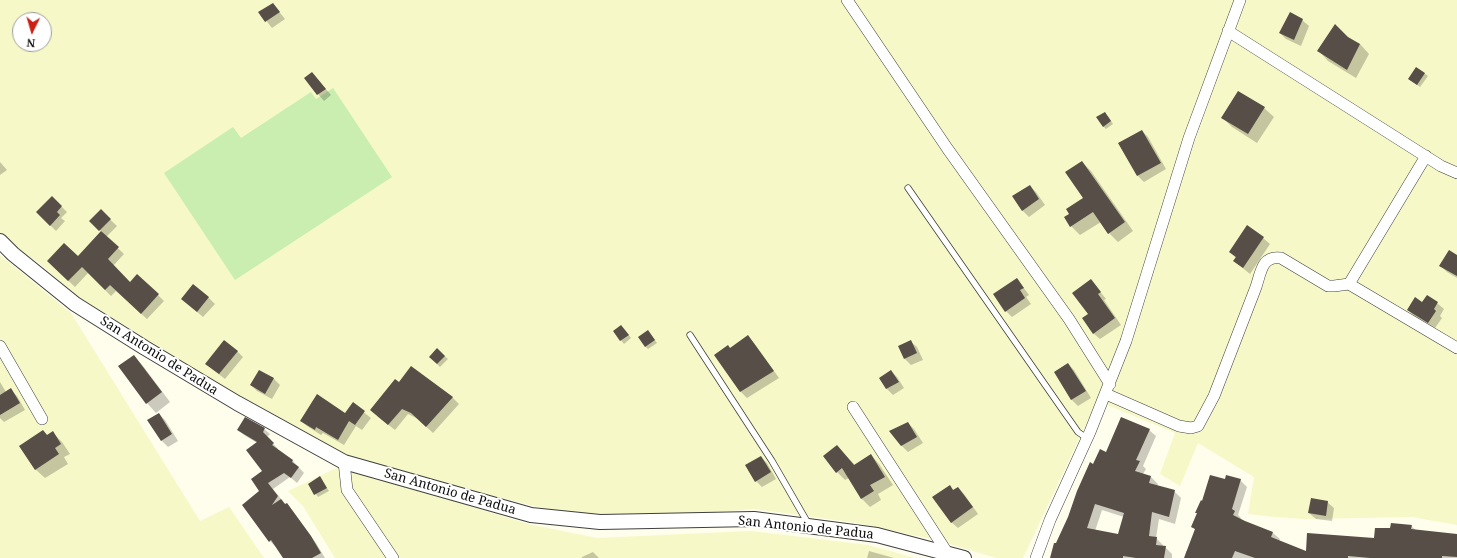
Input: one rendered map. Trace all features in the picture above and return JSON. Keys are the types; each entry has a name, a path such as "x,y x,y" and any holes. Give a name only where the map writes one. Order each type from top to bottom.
{"street":[{"path":"847,0 947,148 1069,319 1108,389 1179,426 1191,428 1198,426 1214,396 1262,269 1268,259 1275,256 1281,258 1328,286 1349,284 1457,348"},
{"path":"1036,558 1050,520 1088,438 1126,341 1189,138 1240,0"},
{"path":"1228,31 1441,166 1457,172"},
{"path":"1349,284 1426,156"},
{"name":"San Antonio de Padua","path":"0,241 13,254 75,304 237,404 344,462 531,515 600,522 754,519 877,535 964,558"},
{"path":"0,346 42,419"},
{"path":"854,407 948,554"},
{"path":"344,462 347,490 393,558"}],"lane":[{"path":"908,188 1078,432 1088,438"},
{"path":"690,335 772,461 810,527"}],"green space":[{"path":"0,0 1234,0 1125,327 1096,403 1023,558 996,558 936,540 857,523 755,509 659,516 602,518 555,511 386,470 318,443 271,413 180,364 134,331 79,298 39,263 13,246 0,233"},
{"path":"1245,0 1457,0 1457,525 1412,517 1304,519 1248,514 1254,477 1198,443 1180,486 1160,474 1175,433 1107,405 1141,310 1183,174"},
{"path":"333,88 392,177 235,280 164,173 233,127 241,138 311,92 316,99"},
{"path":"0,255 71,313 200,521 229,507 264,558 0,558"},
{"path":"341,466 528,524 597,538 751,531 868,545 915,558 335,558 303,506 288,491"}],"building":[{"path":"273,3 280,12 265,22 258,12"},
{"path":"1290,12 1303,19 1294,40 1279,33"},
{"path":"1335,24 1348,37 1360,44 1347,70 1317,51"},
{"path":"1416,67 1425,73 1417,85 1408,79"},
{"path":"312,72 326,89 317,95 304,78"},
{"path":"1238,91 1265,107 1248,134 1221,118"},
{"path":"1105,112 1111,121 1103,127 1096,117"},
{"path":"1142,130 1161,163 1137,176 1118,143"},
{"path":"1082,161 1125,222 1108,234 1093,212 1070,227 1064,217 1069,214 1066,209 1083,198 1065,172"},
{"path":"1030,185 1039,199 1022,211 1012,196"},
{"path":"52,196 62,206 57,212 60,215 50,226 36,212"},
{"path":"101,209 111,219 99,231 89,221"},
{"path":"1247,225 1264,237 1243,268 1233,261 1236,257 1229,252"},
{"path":"101,231 119,247 108,259 130,282 137,274 159,294 141,314 110,285 105,290 82,267 68,281 47,261 64,243 78,256"},
{"path":"1449,250 1457,255 1457,276 1439,266"},
{"path":"1017,278 1024,288 1020,290 1025,298 1005,312 993,294"},
{"path":"1091,279 1101,292 1098,294 1115,318 1093,334 1082,318 1088,314 1072,293"},
{"path":"193,284 209,297 197,312 181,299"},
{"path":"1427,295 1438,302 1434,309 1436,311 1428,323 1407,310 1415,297 1422,302"},
{"path":"621,325 629,335 620,341 613,331"},
{"path":"648,330 655,340 645,347 638,337"},
{"path":"748,335 774,371 740,392 714,355 728,345 730,348"},
{"path":"224,340 238,351 219,374 205,364"},
{"path":"911,340 917,353 904,359 898,346"},
{"path":"437,348 445,356 437,364 429,357"},
{"path":"134,355 162,392 146,404 118,366"},
{"path":"1068,363 1086,391 1071,400 1054,372"},
{"path":"411,366 453,397 426,427 411,413 402,409 388,425 370,410 395,379 399,382"},
{"path":"259,370 274,378 265,394 250,385"},
{"path":"891,370 899,382 886,389 879,378"},
{"path":"11,388 20,403 0,415 0,395"},
{"path":"317,394 345,413 353,402 365,411 355,425 349,421 338,440 316,427 315,430 300,421"},
{"path":"159,413 172,434 161,441 147,420"},
{"path":"245,417 265,428 263,432 274,443 272,445 293,460 292,462 299,467 291,478 284,473 268,483 278,496 272,505 281,499 285,504 287,503 311,536 321,553 312,558 283,558 271,540 269,542 242,505 259,491 251,479 262,471 246,450 257,442 237,430"},
{"path":"1121,417 1150,429 1136,460 1140,461 1135,471 1151,476 1149,483 1175,490 1169,517 1152,512 1149,536 1157,537 1156,545 1166,546 1164,558 1136,558 1123,556 1123,558 1050,558 1054,543 1056,543 1068,517 1077,491 1090,462 1093,464 1100,449 1106,452","holes":["1095,504 1124,513 1118,534 1087,528"]},
{"path":"908,422 917,437 901,446 889,431"},
{"path":"43,430 47,435 53,431 61,444 55,448 59,454 35,470 19,446"},
{"path":"837,445 854,465 871,454 885,477 870,485 874,491 861,499 842,468 836,473 823,456"},
{"path":"761,456 771,472 755,482 745,465"},
{"path":"1210,475 1225,479 1226,475 1241,479 1232,509 1235,511 1233,515 1273,532 1271,537 1306,551 1307,533 1374,538 1375,528 1390,528 1391,523 1412,525 1411,529 1457,534 1457,557 1370,558 1348,556 1348,558 1255,558 1235,551 1232,558 1184,558 1195,529 1191,527 1197,513 1195,513 1201,500 1202,501"},
{"path":"320,476 327,488 314,495 308,484"},
{"path":"950,485 953,490 958,487 973,507 951,523 932,497"},
{"path":"1311,498 1328,501 1326,516 1308,513"}]}
